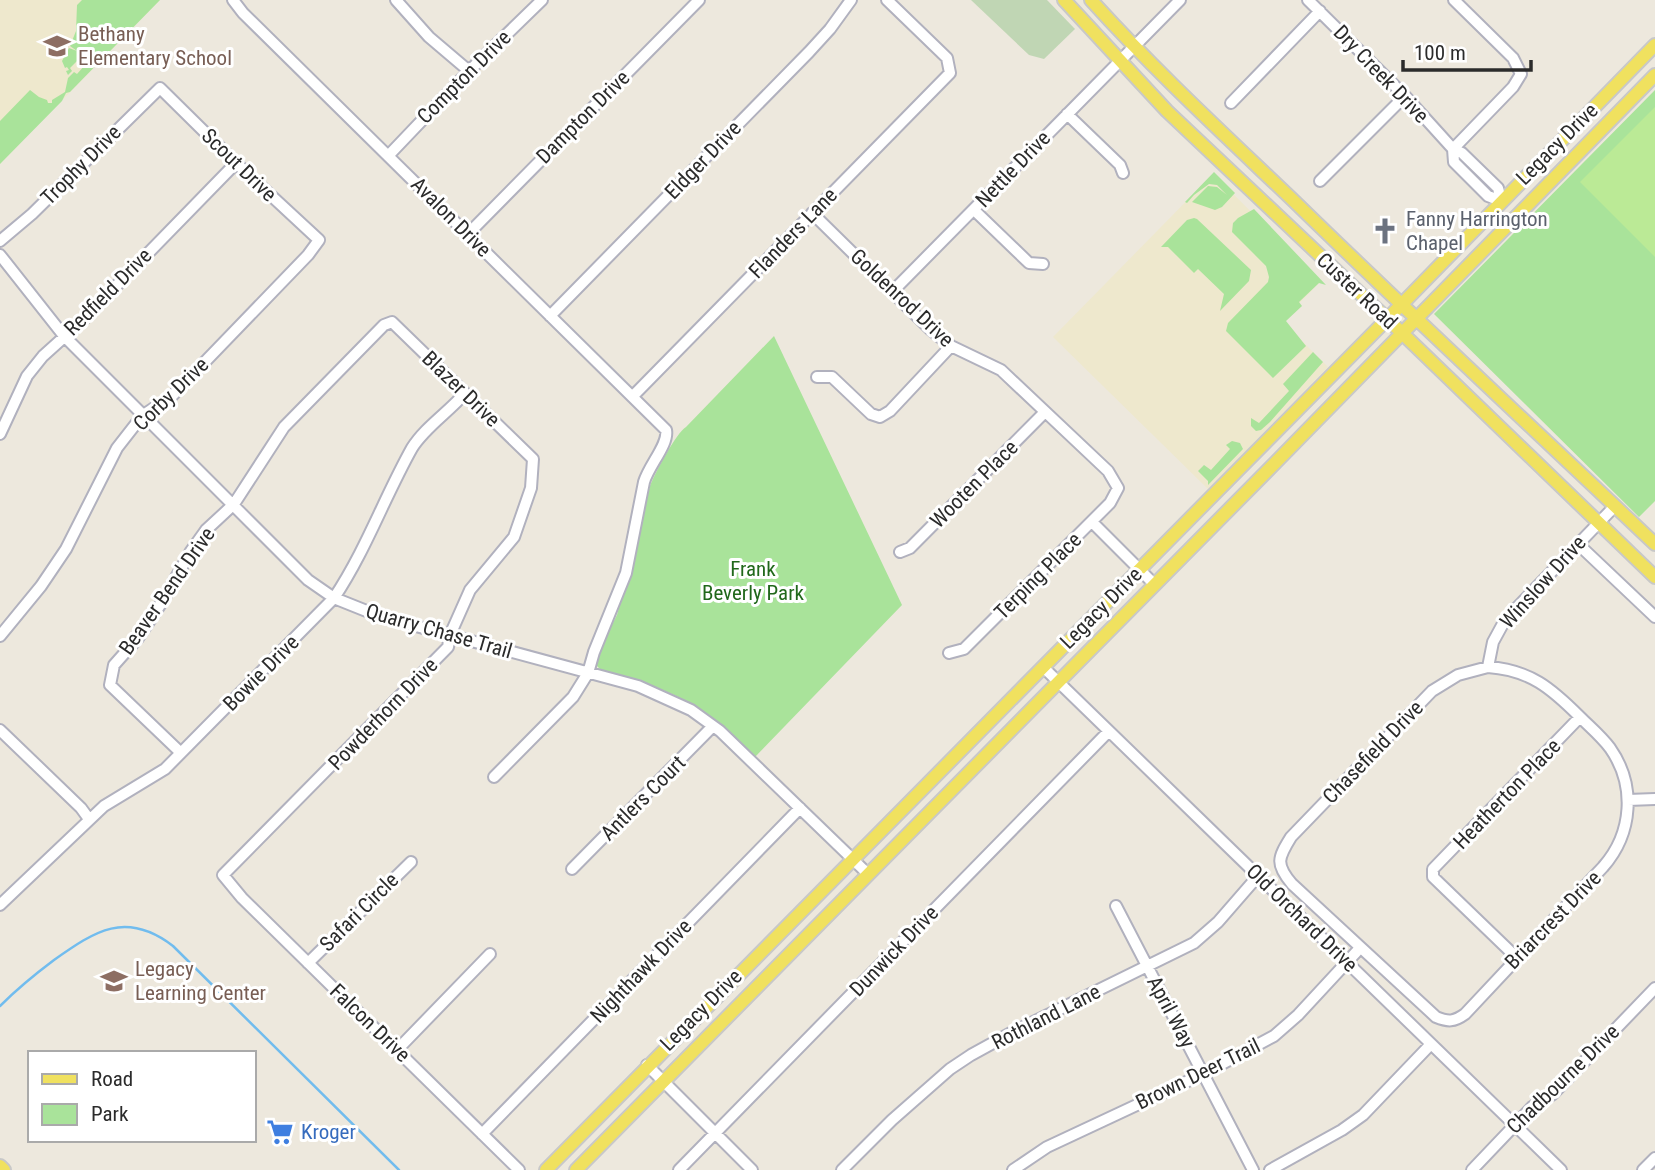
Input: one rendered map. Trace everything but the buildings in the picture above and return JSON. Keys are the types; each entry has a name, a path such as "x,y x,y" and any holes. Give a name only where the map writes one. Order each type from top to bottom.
{"main road":[{"name":"Custer Road","path":"1064,0 1167,111 1402,332 1655,577"},
{"name":"Custer Road","path":"1091,0 1134,47 1266,176 1655,544"},
{"name":"Legacy Drive","path":"545,1170 1655,45"},
{"name":"Legacy Drive","path":"576,1170 1655,75"},
{"path":"1251,191 1266,176"},
{"path":"1501,201 1516,217"},
{"path":"1506,434 1520,419"},
{"path":"1260,447 1276,462"}],"street":[{"name":"Avalon Drive","path":"233,0 243,13 666,429 668,435 665,444 648,468 626,573 588,673"},
{"path":"396,0 429,37 469,71"},
{"name":"Compton Drive","path":"388,156 542,0"},
{"name":"Dampton Drive","path":"468,234 699,0"},
{"name":"Eldger Drive","path":"550,316 809,52 851,0"},
{"name":"Flanders Lane","path":"633,396 950,73 947,58 887,0"},
{"name":"Nettle Drive","path":"893,291 1180,0"},
{"name":"Dry Creek Drive","path":"1308,0 1405,96 1453,149 1462,153 1497,187 1501,201"},
{"path":"1453,149 1513,87 1521,74 1513,58 1454,0"},
{"path":"1230,103 1320,11"},
{"name":"Scout Drive","path":"160,88 319,240"},
{"name":"Trophy Drive","path":"0,241 32,214 160,88"},
{"path":"1320,181 1405,96"},
{"path":"1067,114 1120,165 1123,173"},
{"name":"Redfield Drive","path":"0,434 27,376 43,356 236,163"},
{"path":"974,210 1029,263 1043,264"},
{"name":"Goldenrod Drive","path":"812,213 930,329 951,346 1001,370 1108,471 1118,488"},
{"name":"Corby Drive","path":"0,636 41,586 66,549 117,448 142,416 172,396 309,255 319,240"},
{"name":"Quarry Chase Trail","path":"0,255 64,336 308,580 334,598 404,624 638,686 665,696 713,726 867,874"},
{"name":"Blazer Drive","path":"391,322 529,455"},
{"name":"Beaver Bend Drive","path":"180,752 110,685 114,665 138,638 206,530 234,504 284,427 384,325 391,322"},
{"path":"817,377 832,377 871,414 880,417 890,411 951,346"},
{"name":"Bowie Drive","path":"1,901 104,806 165,769 334,598 355,567 413,447 465,393"},
{"name":"Wooten Place","path":"900,552 910,548 1045,412"},
{"name":"Powderhorn Drive","path":"223,874 448,647 450,635 470,590 514,537 531,488 533,459 529,455"},
{"name":"Terping Place","path":"949,653 964,649 1092,522 1110,503 1118,488"},
{"name":"Winslow Drive","path":"1488,667 1493,642 1504,620 1615,506"},
{"path":"1092,522 1154,584"},
{"path":"1578,544 1655,617"},
{"name":"Old Orchard Drive","path":"1043,667 1560,1170"},
{"path":"1488,667 1517,672 1544,684 1604,740 1621,769 1628,800 1655,799"},
{"name":"Chasefield Drive","path":"1360,948 1282,873 1280,855 1291,837 1432,691 1458,675 1488,667"},
{"path":"494,777 573,698 588,673"},
{"name":"Heatherton Place","path":"1517,958 1433,877 1433,869 1580,717"},
{"name":"Antlers Court","path":"572,869 713,726"},
{"path":"0,730 89,819"},
{"name":"Dunwick Drive","path":"679,1170 1109,731"},
{"name":"Briarcrest Drive","path":"1360,948 1436,1017 1450,1021 1465,1014 1611,858 1628,823 1628,800"},
{"name":"Nighthawk Drive","path":"482,1134 800,808"},
{"name":"Safari Circle","path":"308,963 411,862"},
{"name":"Falcon Drive","path":"223,874 227,882 519,1170"},
{"name":"Rothland Lane","path":"842,1170 921,1094 971,1055 1194,943 1208,932 1258,876"},
{"name":"April Way","path":"1116,906 1253,1170"},
{"name":"Brown Deer Trail","path":"1013,1170 1046,1147 1203,1074 1274,1036 1298,1015 1360,948"},
{"path":"397,1050 490,954"},
{"name":"Chadbourne Drive","path":"1472,1170 1532,1107 1553,1094 1655,988"},
{"path":"1270,1170 1342,1130 1363,1115 1431,1044"},
{"path":"647,1065 752,1170"},
{"path":"1643,1170 1655,1158"}],"shaded area":[{"name":"Bethany Elementary School","path":"0,0 160,0 0,164"},
{"path":"1213,174 1321,281 1282,321 1328,367 1208,489 1053,337"}],"green space":[{"path":"82,0 160,0 70,92 66,93 62,101 0,164 0,121 30,90 52,103 52,100 65,92 68,78 74,72 77,74 85,65 79,59 70,68 72,71 68,75 66,71 69,70 62,61 69,48 77,51 70,46 76,31 77,5"},
{"path":"971,0 1047,0 1075,29 1044,59 1029,55"},
{"path":"1655,90 1655,501 1639,517 1434,314"},
{"path":"1655,107 1655,257 1580,182"},
{"path":"1214,172 1235,193 1222,207 1215,210 1192,202 1208,186 1217,187 1227,195 1217,185 1209,184 1185,202"},
{"path":"1254,209 1326,285 1319,283 1299,302 1302,306 1286,321 1306,346 1273,378 1226,331 1228,323 1268,282 1266,266 1232,232 1233,223"},
{"path":"1194,218 1251,270 1249,281 1220,311 1224,294 1198,269 1194,273 1168,247 1161,247 1187,220"},
{"name":"Frank Beverly Park","path":"774,336 902,605 755,757 719,723 685,700 647,684 601,670 595,664 617,615 650,486 661,463 682,431"},
{"path":"1313,352 1323,362 1270,422 1256,431 1251,426 1251,418 1259,423 1289,391 1283,384"},
{"path":"1232,441 1240,443 1243,449 1208,485 1208,481 1198,471 1204,465 1211,470 1230,449 1226,445"}],"waterway":[{"path":"0,1006 54,960 97,933 126,927 156,935 173,946 399,1170"}],"place":[{"name":"Bethany Elementary School","path":"57,46"},
{"name":"Fanny Harrington Chapel","path":"1385,231"},
{"name":"Legacy Learning Center","path":"114,981"},
{"name":"Kroger","path":"280,1132"}]}
